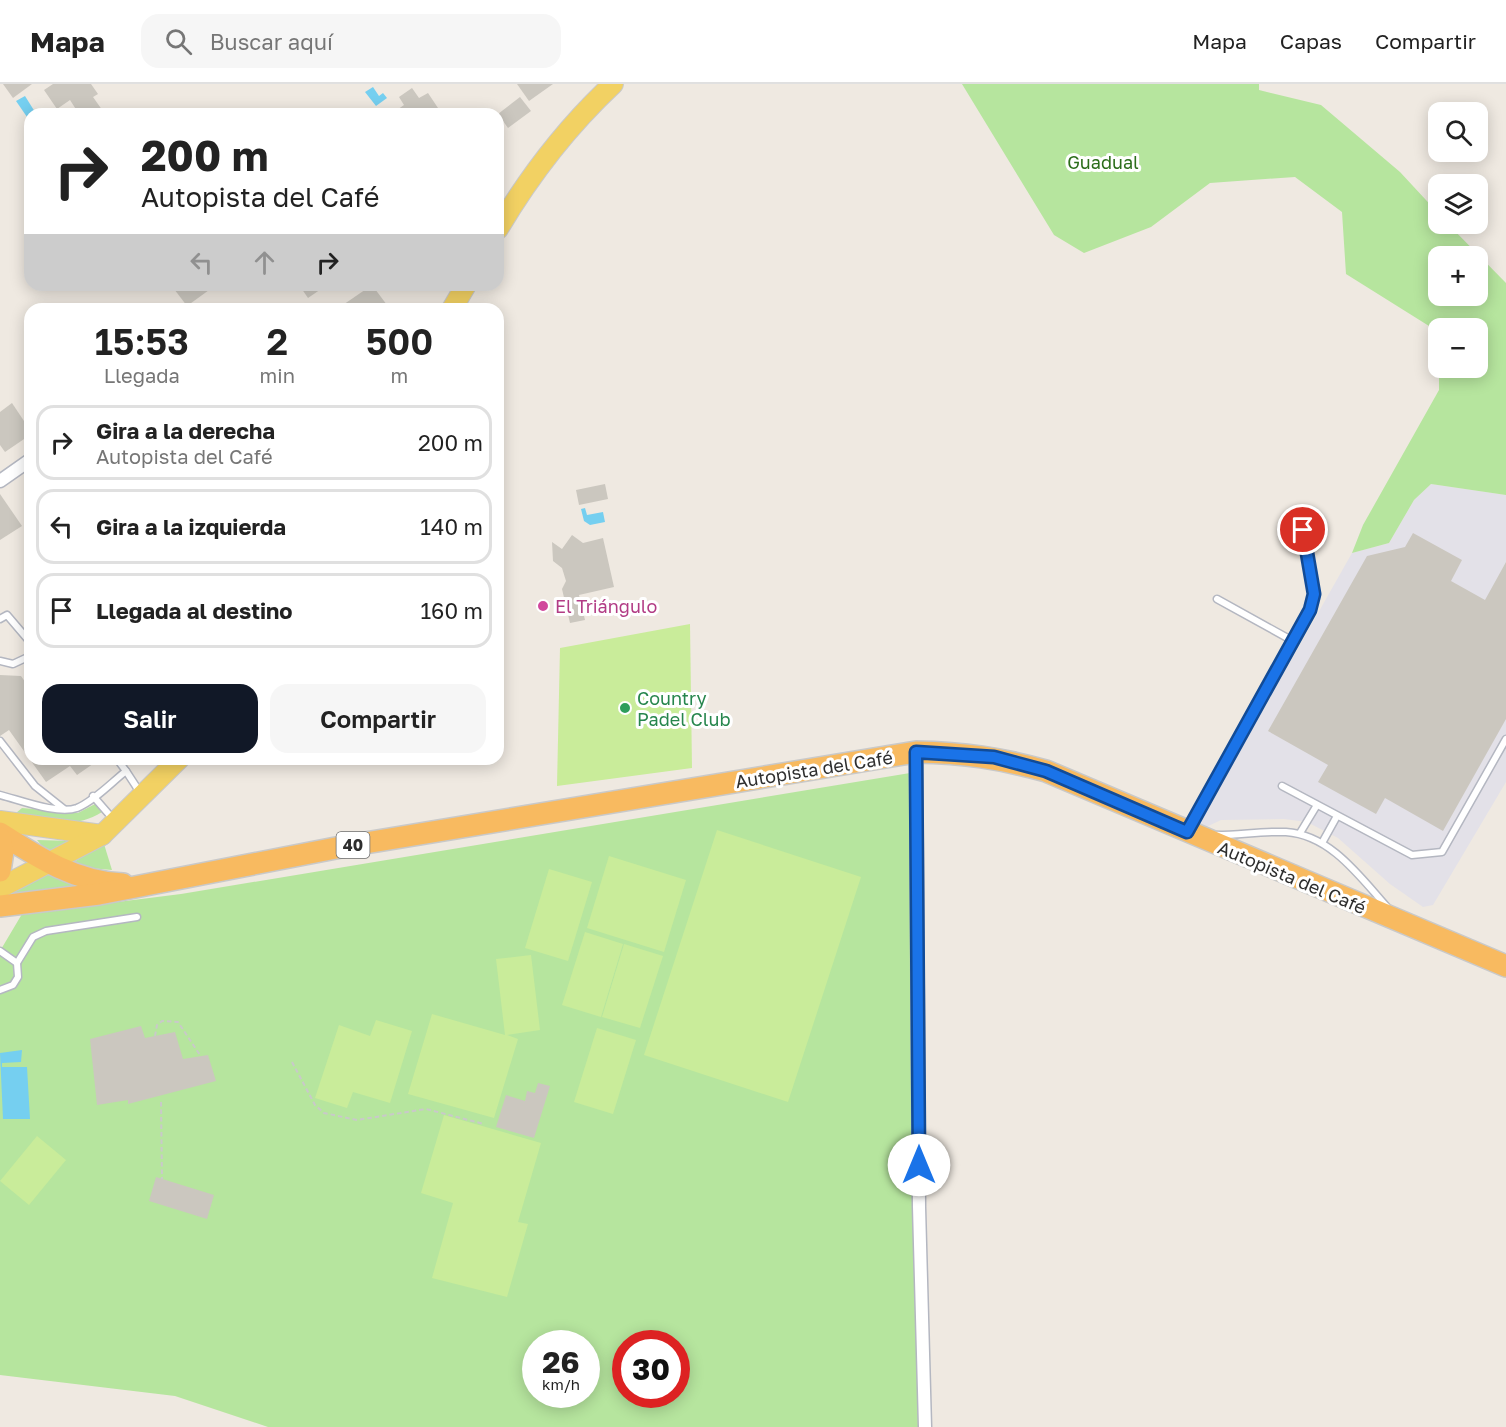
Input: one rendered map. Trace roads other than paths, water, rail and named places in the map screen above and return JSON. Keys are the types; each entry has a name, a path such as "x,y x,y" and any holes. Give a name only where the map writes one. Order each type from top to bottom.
{"highway":[{"name":"Autopista del Café","path":"0,906 99,894 341,847 916,752 994,757 1046,771 1402,924 1506,966"},
{"name":"Autopista del Café","path":"0,836 47,863 83,878 121,885 160,882"},
{"name":"40","path":"0,836 3,851 0,871"}],"main road":[{"path":"504,219 521,189 560,138 613,84"},
{"path":"0,888 109,828 173,765"},
{"path":"0,821 109,828"}],"street":[{"path":"0,481 24,464"},
{"path":"916,752 919,1207 925,1427"}],"lane":[{"path":"1191,834 1310,610 1314,594 1303,530"},
{"path":"1217,599 1293,641"},
{"path":"0,619 7,615 24,635"},
{"path":"0,661 13,664 24,659"},
{"path":"1282,786 1412,855 1442,852 1506,739"},
{"path":"0,741 35,786 64,810"},
{"path":"122,765 143,796"},
{"path":"0,795 64,810 77,808 126,771"},
{"path":"93,796 109,828"},
{"path":"1300,833 1317,805"},
{"path":"1322,843 1338,816"},
{"path":"1191,834 1258,831 1300,833 1322,843 1351,865 1402,924"},
{"path":"0,990 13,985 18,977 17,963 33,937 46,931 137,917"},
{"path":"0,951 17,963"}],"water":[{"path":"373,87 379,96 383,93 387,98 376,106 365,92"},
{"path":"25,96 32,108 24,108 24,113 16,101"},
{"path":"585,508 587,515 603,512 605,522 590,525 584,521 581,509"},
{"path":"22,1050 21,1062 2,1063 2,1067 27,1067 30,1119 3,1119 0,1053"}],"place":[{"name":"El Triángulo","path":"543,606"},
{"name":"Country Padel Club","path":"625,708"}],"park label":[{"name":"Guadual","path":"1103,162"}]}
